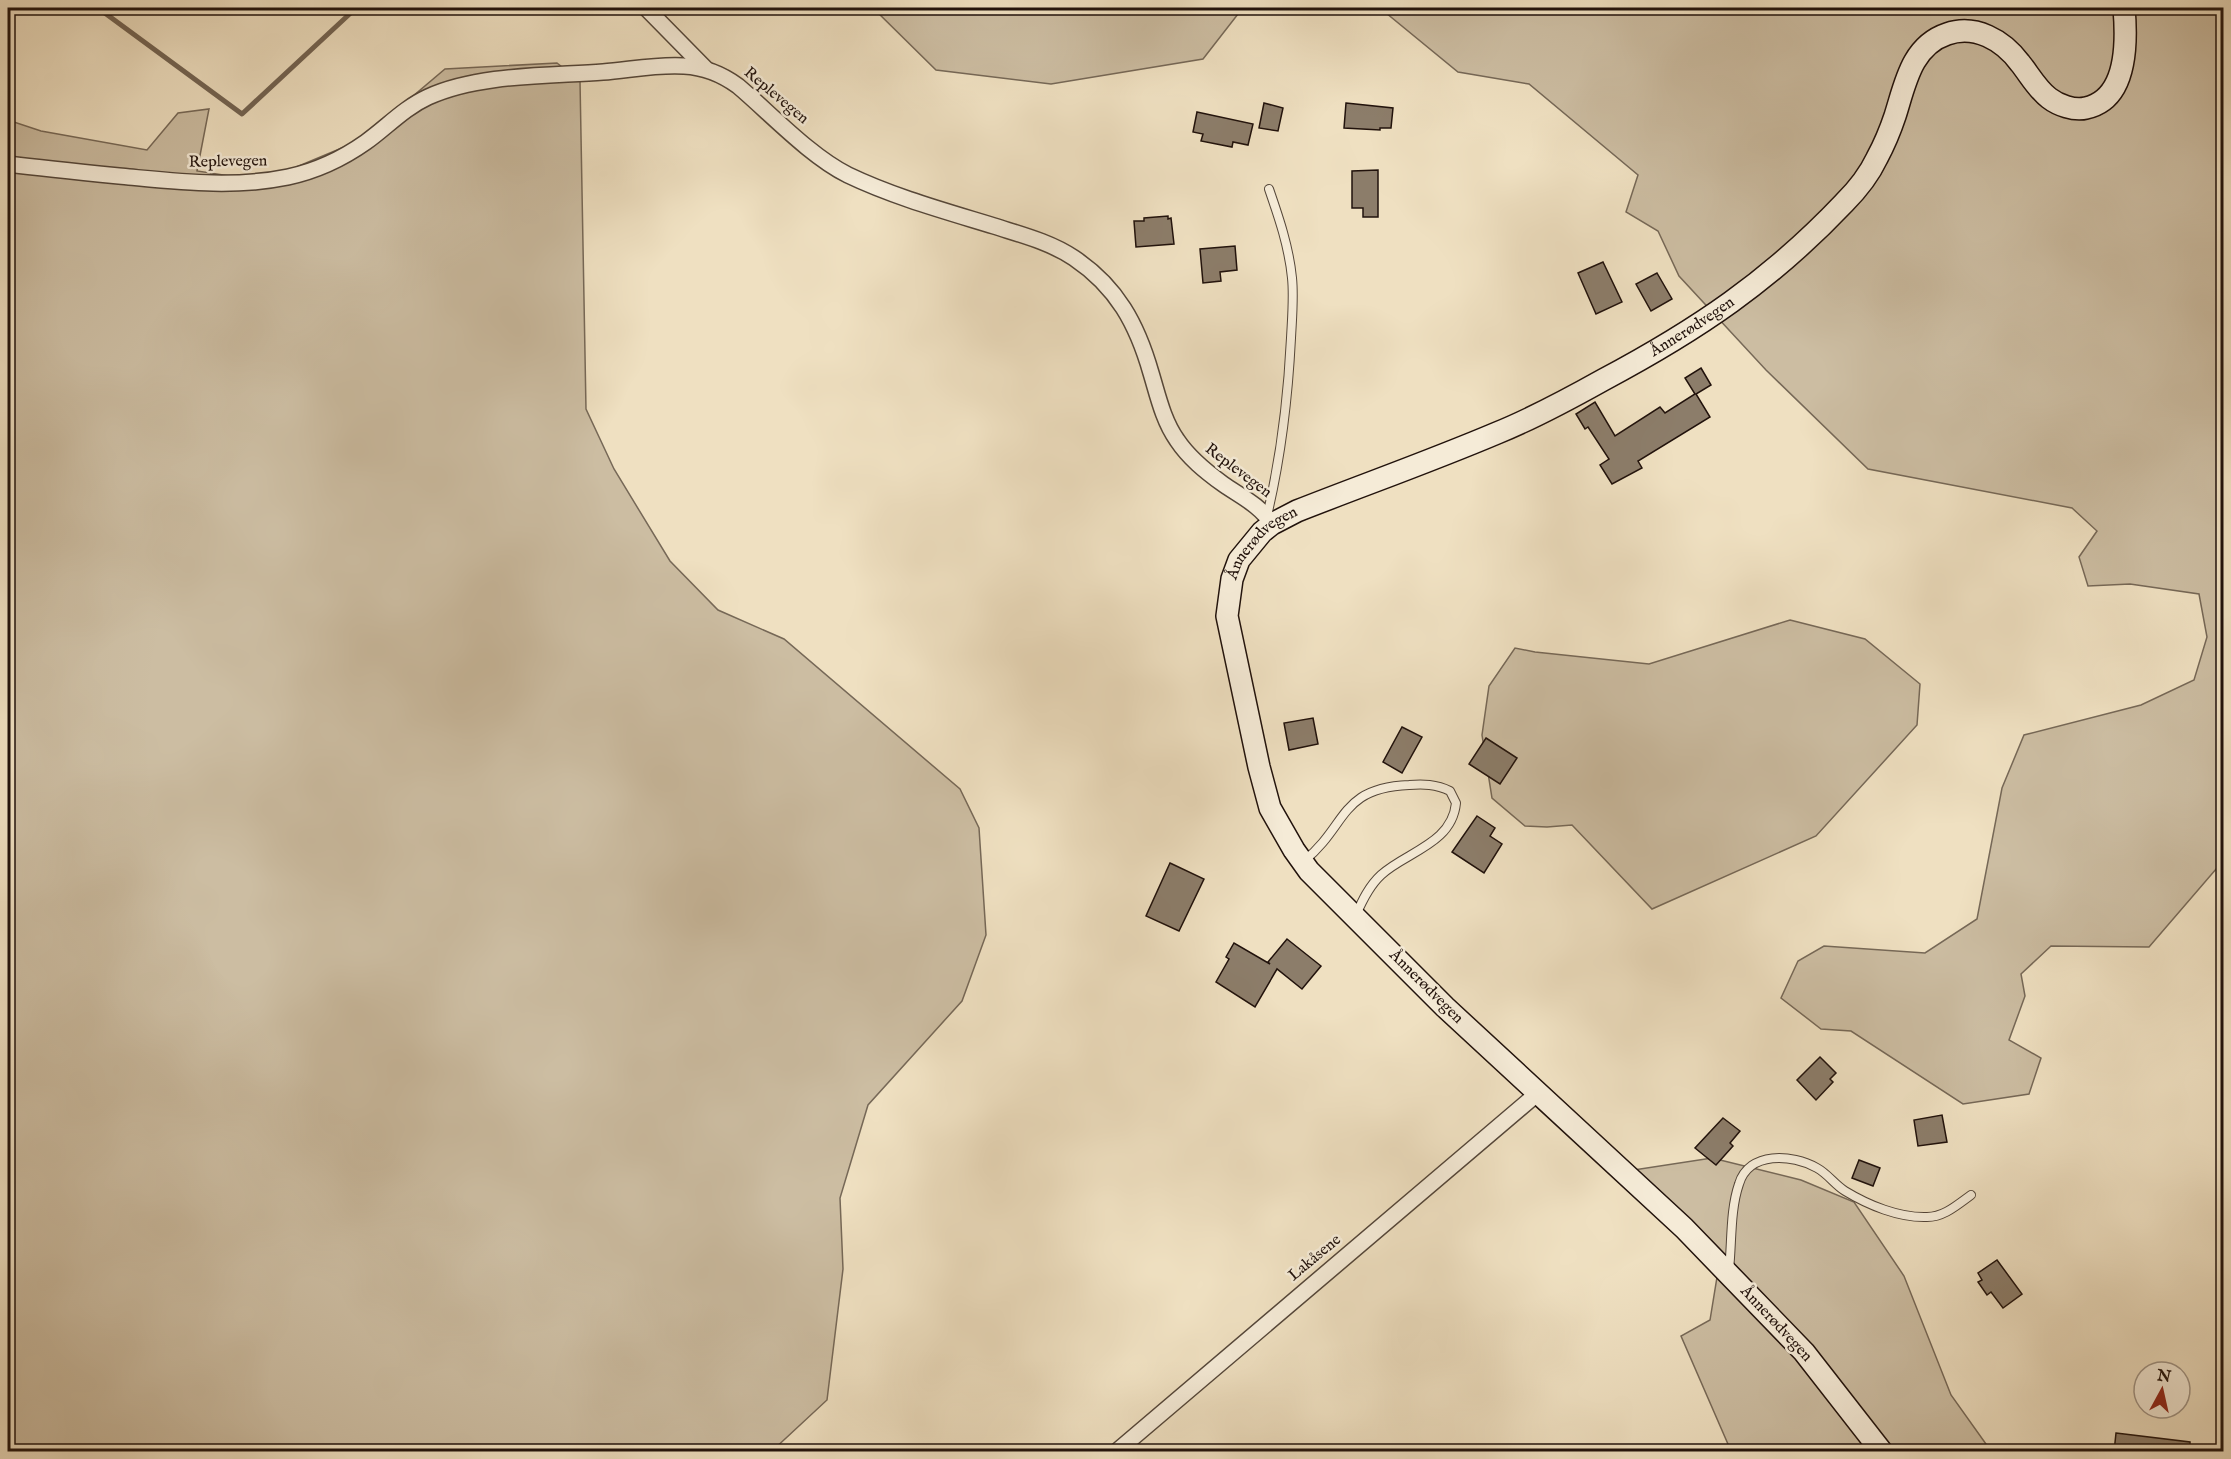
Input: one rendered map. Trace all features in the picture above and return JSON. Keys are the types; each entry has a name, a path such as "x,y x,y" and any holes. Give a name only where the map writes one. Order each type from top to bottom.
{"main road":[{"name":"Ånnerødvegen","path":"1882,1452 1804,1352 1729,1274 1684,1228 1445,1007 1294,850 1270,807 1254,745 1227,616 1232,579 1239,560 1269,520 1498,433 1557,405 1670,344 1750,290 1814,234 1862,182 1886,140 1908,73 1916,58 1927,46 1943,35 1959,30 1989,36 2004,45 2047,96 2059,104 2080,109 2095,106 2111,94 2120,76 2126,31 2124,8"}],"street":[{"path":"646,8 706,69"},
{"name":"Replevegen","path":"8,164 176,181 257,182 309,172 332,162 366,142 406,109 429,96 455,88 494,81 637,69 684,66 706,69 728,78 817,154 847,174 903,197 1042,242 1073,258 1096,275 1116,295 1133,322 1162,411 1177,440 1201,467 1269,520"},
{"name":"Lakåsene","path":"1116,1452 1538,1093"}],"lane":[{"path":"1269,189 1282,228 1292,279 1290,359 1285,416 1269,520"},
{"path":"1303,861 1321,845 1351,805 1366,793 1396,785 1422,784 1442,787 1450,791 1456,803 1450,822 1426,847 1380,876 1363,899 1356,916"},
{"path":"1729,1274 1734,1205 1738,1184 1746,1169 1760,1160 1778,1157 1804,1162 1826,1174 1845,1191 1902,1215 1928,1217 1945,1214 1971,1195"}],"shaded area":[{"path":"870,8 1280,8 1272,14 1238,14 1203,59 1051,84 936,70 875,10"},
{"path":"1380,8 2223,8 2223,861 2149,947 2051,946 2021,974 2025,996 2009,1040 2041,1058 2029,1094 1963,1104 1851,1031 1821,1029 1781,998 1798,961 1824,946 1925,953 1977,919 2002,788 2024,735 2141,705 2194,680 2207,637 2199,594 2130,584 2088,586 2079,557 2097,531 2072,508 1868,469 1766,370 1679,276 1658,231 1626,212 1638,175 1529,84 1458,72"},
{"path":"557,63 580,81 586,409 614,469 670,561 718,610 784,639 960,789 979,828 986,935 962,1001 868,1105 840,1198 843,1269 827,1400 772,1451 8,1452 8,120 41,131 147,150 178,113 209,109 197,171 263,181 361,140 445,69"},
{"path":"1790,620 1865,639 1920,684 1917,725 1816,836 1652,909 1572,825 1525,826 1492,798 1482,735 1489,686 1515,648 1649,664"},
{"path":"1712,1158 1801,1180 1854,1202 1904,1276 1951,1395 1991,1451 1731,1451 1681,1336 1710,1320 1718,1271 1627,1171"}],"building":[{"path":"1264,103 1283,108 1278,131 1259,128"},
{"path":"1346,103 1393,108 1391,128 1380,128 1380,130 1344,128"},
{"path":"1197,112 1253,124 1248,145 1233,142 1232,147 1201,141 1203,134 1193,132"},
{"path":"1378,170 1378,217 1363,217 1363,208 1352,208 1352,171"},
{"path":"1168,216 1168,219 1171,218 1174,244 1136,247 1134,221"},
{"path":"1235,246 1237,270 1220,272 1221,281 1203,283 1200,249"},
{"path":"1603,262 1622,302 1596,314 1578,273"},
{"path":"1657,273 1672,299 1651,311 1636,284"},
{"path":"1701,368 1711,385 1696,394 1710,417 1638,461 1642,468 1612,484 1600,465 1609,459 1588,427 1585,429 1576,414 1595,402 1615,436 1660,407 1665,413 1695,394 1685,378"},
{"path":"1313,718 1318,744 1289,750 1284,723"},
{"path":"1402,727 1422,737 1402,773 1383,762"},
{"path":"1486,738 1517,758 1500,784 1469,764"},
{"path":"1477,816 1495,828 1490,836 1502,844 1484,873 1452,852"},
{"path":"1170,863 1204,879 1179,931 1146,916"},
{"path":"1287,939 1321,966 1302,989 1277,969 1255,1007 1216,982 1229,959 1226,957 1234,943 1270,964 1268,962"},
{"path":"1820,1057 1836,1073 1830,1079 1833,1082 1816,1100 1797,1080"},
{"path":"1942,1115 1947,1142 1918,1146 1914,1120"},
{"path":"1723,1118 1740,1131 1730,1143 1733,1146 1716,1165 1695,1148"},
{"path":"1859,1160 1880,1168 1873,1186 1852,1178"},
{"path":"1997,1260 2022,1294 2003,1308 1991,1292 1987,1295 1978,1282 1982,1280 1978,1273"},
{"path":"2116,1433 2190,1442 2190,1452 2114,1452"}],"waterway":[{"path":"66,8 76,11 99,9"},
{"path":"98,8 242,114 356,8"}]}
